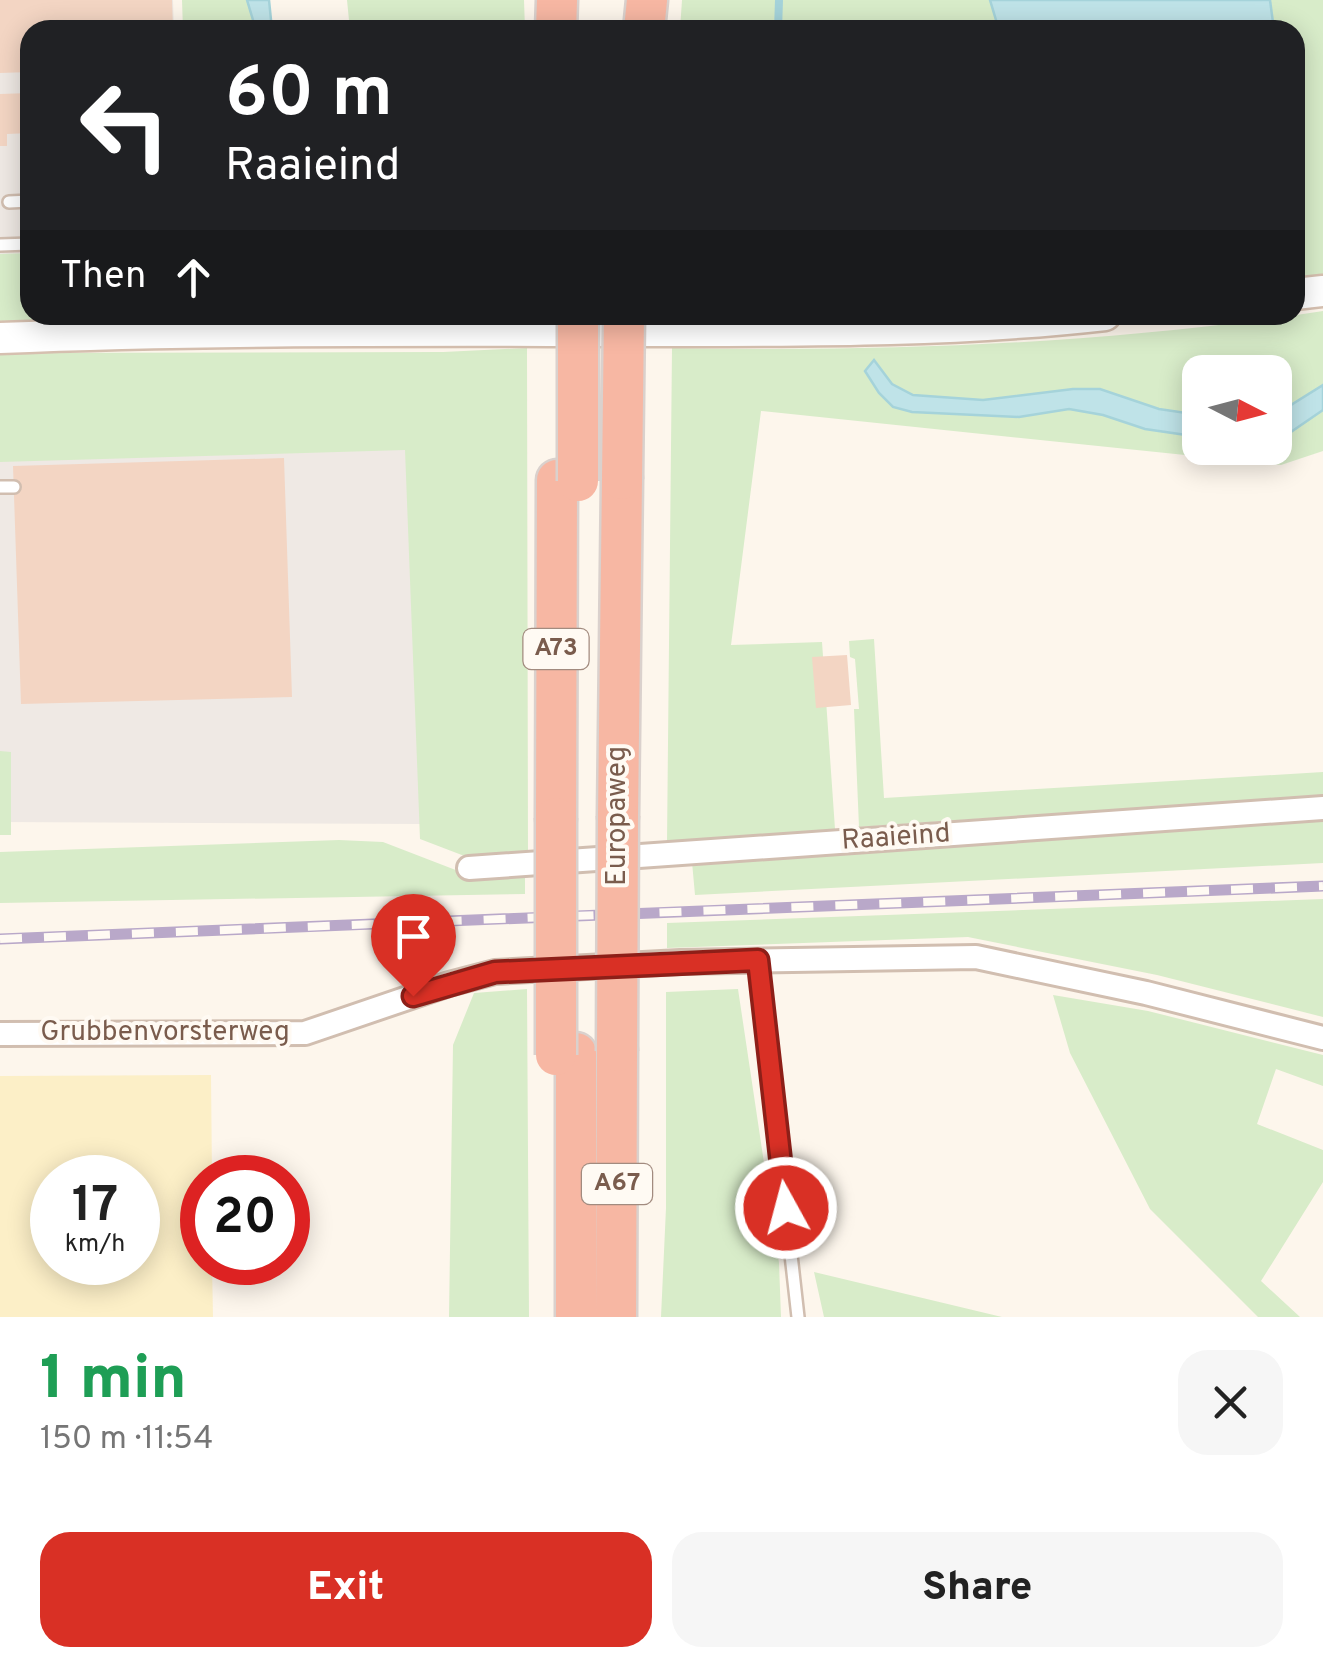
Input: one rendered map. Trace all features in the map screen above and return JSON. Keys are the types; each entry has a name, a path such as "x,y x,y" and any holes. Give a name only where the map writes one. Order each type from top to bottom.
{"highway":[{"path":"557,325 567,480"},
{"name":"Europaweg","path":"576,1317 566,1054 566,817 567,480 577,325"},
{"name":"Europaweg","path":"616,1317 624,325"},
{"path":"555,1317 566,1054"}],"main road":[{"path":"0,338 872,331 990,325"}],"street":[{"name":"Raaieind","path":"469,868 1323,808"},
{"path":"758,960 976,957 1146,993 1323,1038"},
{"name":"Grubbenvorsterweg","path":"0,1034 305,1032 495,972 758,960"}],"lane":[{"path":"9,202 20,201"},
{"path":"0,487 14,487"},
{"path":"758,960 798,1317"}],"shaded area":[{"path":"0,0 173,0 174,20 20,20 20,289 0,290"},
{"path":"415,423 422,824 0,822 0,424"}],"green space":[{"path":"182,0 247,0 253,20 183,20"},
{"path":"347,0 524,0 525,20 349,20"},
{"path":"682,0 990,0 996,20 681,20"},
{"path":"1270,0 1323,0 1323,275 1305,278 1305,20 1273,20"},
{"path":"20,253 20,323 0,323 0,254"},
{"path":"1323,311 1323,385 1292,404 1292,355 1182,355 1182,412 1159,409 1100,389 983,400 913,395 892,384 875,360 879,393 1019,417 1069,409 1103,415 1145,429 1182,434 1182,455 761,411 731,645 822,642 835,829 667,842 672,348 917,347 1080,338 1215,325 1305,325 1305,313"},
{"path":"527,348 528,854 467,857 420,839 405,450 0,462 0,353 443,352"},
{"path":"1323,410 1323,451 1292,461 1292,431"},
{"path":"874,639 884,798 1323,772 1323,795 859,827 854,709 859,709 855,659 850,657 849,641"},
{"path":"0,751 11,752 11,835 0,835"},
{"path":"1323,818 1323,863 695,895 692,862"},
{"path":"339,840 383,842 466,874 525,876 525,894 0,903 0,852"},
{"path":"1323,899 1323,1017 1157,975 968,937 667,948 667,923"},
{"path":"527,989 529,1317 449,1317 453,1045 474,993"},
{"path":"738,989 779,1263 781,1317 661,1317 666,1208 666,992"},
{"path":"1053,995 1148,1011 1323,1055 1323,1086 1276,1069 1257,1124 1323,1150 1323,1182 1261,1281 1300,1317 1258,1317 1150,1209 1070,1053"},
{"path":"814,1272 1002,1317 824,1317"}],"sand":[{"path":"211,1075 212,1155 180,1155 180,1285 212,1285 213,1317 0,1317 0,1076"}],"water":[{"path":"247,0 269,0 271,20 253,20"},
{"path":"990,0 1270,0 1273,20 996,20"},
{"path":"874,360 892,384 913,395 983,400 1100,389 1159,409 1182,412 1182,434 1069,409 1019,417 912,412 893,407 865,371"},
{"path":"1323,385 1323,410 1292,431 1292,404"}],"building":[{"path":"0,0 172,0 173,20 20,20 20,72 0,73"},
{"path":"20,93 20,133 7,134 7,146 0,146 0,94"},
{"path":"284,458 292,697 21,704 13,466"},
{"path":"847,655 851,705 816,708 812,657"}],"waterway":[{"path":"778,20 779,0"}],"railway":[{"path":"0,939 1323,886"}],"route":[{"path":"413,996 495,972 758,960 786,1208"}]}
